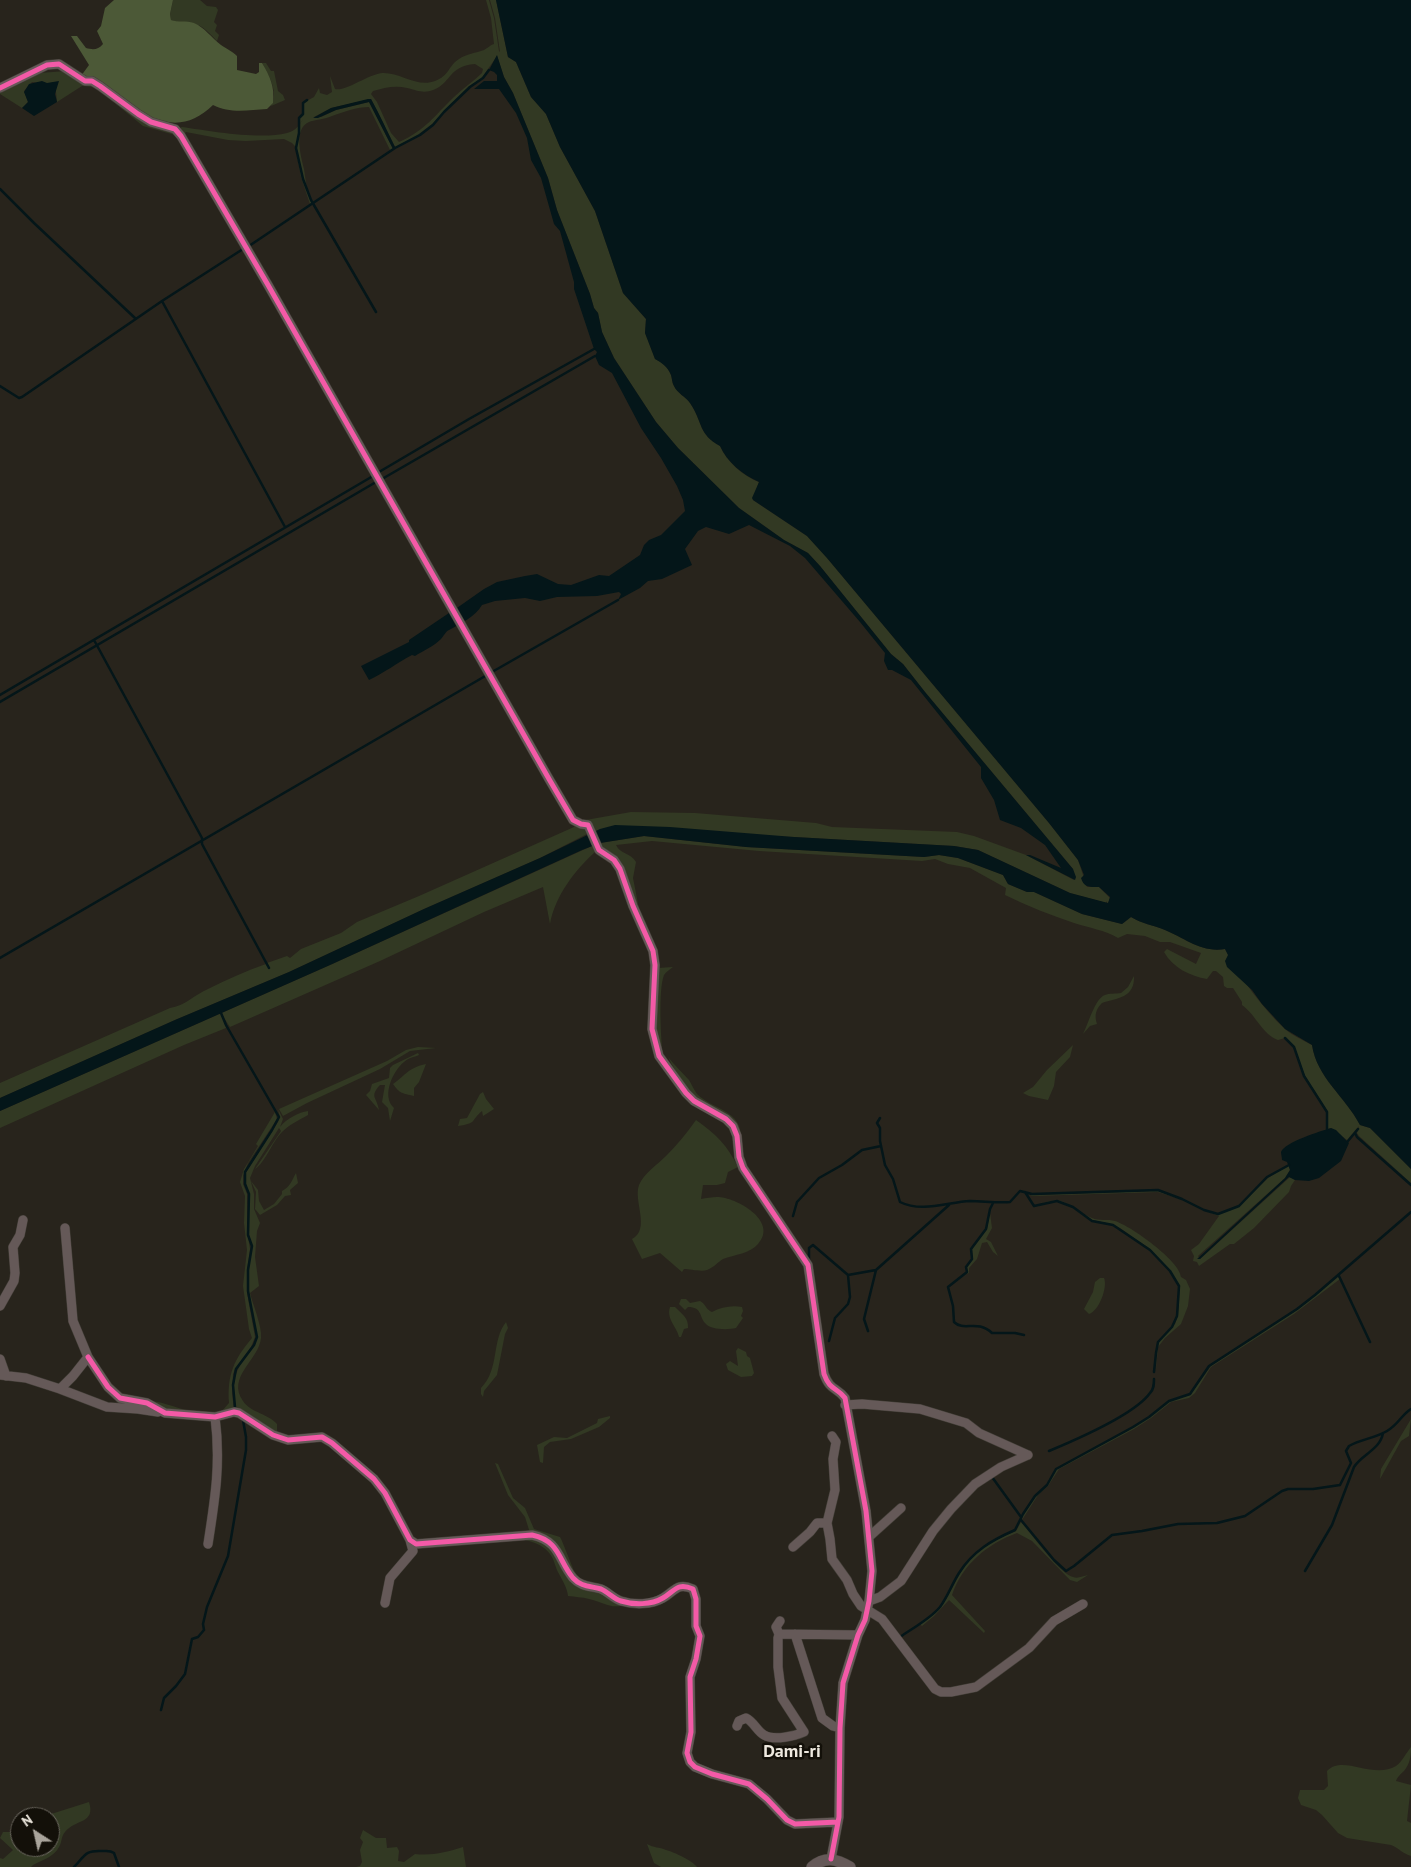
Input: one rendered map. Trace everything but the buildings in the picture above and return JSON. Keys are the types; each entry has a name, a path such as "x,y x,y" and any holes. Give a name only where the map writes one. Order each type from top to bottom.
{"street":[{"path":"0,88 47,64 59,64 85,81 92,81 100,86 151,122 175,129 181,136 268,285 549,780 574,820 588,825 599,850 614,860 620,869 633,906 653,951 655,964 652,1030 659,1056 694,1101 726,1119 733,1126 737,1136 738,1157 808,1265 824,1374 831,1388 844,1396 866,1511 872,1571 865,1620 858,1635 843,1683 838,1822 840,1864 819,1861 812,1867"},
{"path":"0,1306 14,1281 13,1247 20,1234 23,1220"},
{"path":"65,1228 73,1321 88,1357 108,1387 120,1398 147,1403 165,1413"},
{"path":"60,1389 74,1376 88,1357"},
{"path":"0,1359 3,1375 26,1378 107,1407 215,1417 234,1412 239,1413 274,1435 288,1440 322,1437 332,1442 374,1479 385,1493 410,1540 412,1550 390,1578 385,1603"},
{"path":"845,1404 920,1410 966,1423 979,1433 1028,1455 1001,1466 975,1484 951,1509 934,1531 901,1581 880,1597 869,1601"},
{"path":"208,1544 219,1464 219,1444 215,1417"},
{"path":"832,1436 836,1442 833,1459 835,1490 827,1523 832,1559 847,1580 857,1601 867,1611 882,1619 935,1688 942,1692 951,1692 976,1687 1029,1648 1054,1621 1083,1604"},
{"path":"870,1536 901,1508"},
{"path":"793,1547 810,1532 816,1523 827,1523"},
{"path":"410,1540 416,1544 424,1544 532,1535 541,1537 555,1548 578,1583 602,1590 618,1600 644,1604 662,1599 678,1587 684,1586 693,1589 696,1599 696,1626 700,1636 696,1660 690,1677 691,1732 687,1753 690,1762 695,1768 749,1784 787,1820 795,1824 838,1822"},
{"path":"736,1726 739,1721 746,1718 764,1735 771,1737 791,1737 804,1732 782,1698 778,1667 779,1634 776,1627 780,1621"},
{"path":"779,1634 858,1635"},
{"path":"795,1634 822,1718 833,1726 840,1728"}],"green space":[{"path":"114,0 173,0 170,14 171,20 191,22 201,27 237,56 237,70 256,74 259,72 259,63 262,63 271,82 273,103 267,109 246,111 226,110 213,105 199,116 185,122 161,121 152,118 81,76 89,65 71,36 77,36 86,48 95,49 101,46 103,44 97,31 101,26 105,8"},
{"path":"173,0 200,0 207,6 216,7 218,10 214,22 217,25 215,31 219,35 217,41 198,25 171,20 170,14"},
{"path":"486,0 489,0 494,18 499,51 495,18 490,0 496,0 508,57 516,62 531,97 546,114 560,147 595,211 623,293 646,319 645,333 655,359 668,370 675,388 690,403 704,432 720,446 736,468 759,482 753,500 807,536 827,558 1049,823 1078,860 1087,887 1099,887 1110,898 1108,904 1106,901 1106,903 1070,893 978,850 954,846 794,837 593,832 592,824 580,821 631,812 695,813 816,823 832,827 957,832 974,836 1026,855 1074,880 1073,869 903,664 891,654 820,566 808,553 784,540 739,508 678,448 656,422 614,358 602,332 598,313 594,308 557,210 548,178 513,93 504,77 497,56 481,79 469,86 432,124 419,134 395,147 371,99 331,108 314,117 321,117 336,110 369,102 393,149 390,150 369,107 345,111 304,125 301,130 299,143 309,195 314,202 310,204 301,177 295,146 292,143 284,139 228,140 186,132 182,136 178,129 182,127 220,133 263,136 290,132 298,126 299,118 303,114 303,103 314,97 319,88 320,93 327,95 332,92 330,76 335,89 350,86 382,73 428,83 440,79 459,59 484,50 494,44 491,18","holes":["475,64 483,69 482,73 416,133 399,142 391,133 377,102 371,94 373,91 394,87 430,91 442,85 454,72 466,65"]},
{"path":"262,63 266,63 271,71 274,71 278,91 285,100 271,106 274,90"},
{"path":"66,71 92,83 175,132 175,135 143,126 95,87 82,86 57,102 55,82 47,84 32,82 24,91 28,102 22,108 0,94 0,92 39,73"},
{"path":"577,823 587,827 589,833 540,858 424,909 289,972 175,1020 0,1098 0,1083 180,1005 222,982 266,964 269,969 267,963 287,956 290,958 301,949 341,933 357,922 574,827"},
{"path":"644,836 746,847 924,857 939,855 958,858 1003,875 1008,884 1027,892 1034,892 1082,914 1122,924 1131,917 1201,947 1216,950 1225,949 1237,970 1276,1021 1295,1036 1312,1045 1315,1057 1325,1077 1360,1125 1370,1128 1411,1169 1411,1183 1359,1136 1357,1133 1359,1126 1347,1140 1331,1128 1327,1129 1328,1112 1305,1076 1294,1046 1285,1038 1278,1040 1272,1037 1263,1029 1242,1005 1233,988 1224,986 1223,977 1216,971 1213,971 1207,979 1194,976 1172,963 1164,952 1167,949 1196,964 1201,953 1170,942 1160,942 1145,936 1127,934 1118,938 1065,920 1005,895 1006,888 970,868 948,864 935,859 922,861 759,851 652,841 616,845 636,862 633,878 641,919 630,894 600,843"},
{"path":"594,845 596,851 581,866 561,894 556,903 550,924 543,887 230,1027 222,1015 226,1028 0,1128 0,1111 330,965"},
{"path":"673,967 664,975 662,982 661,1028 663,1057 656,1041 658,968"},
{"path":"1134,976 1132,989 1124,996 1102,1003 1096,1012 1097,1024 1090,1026 1083,1034 1101,997 1108,994 1121,993 1128,987"},
{"path":"1073,1045 1070,1057 1056,1072 1054,1086 1048,1100 1023,1093 1033,1087 1047,1070"},
{"path":"418,1047 436,1048 410,1051 380,1069 283,1116 279,1109 387,1061 406,1050"},
{"path":"418,1053 419,1055 409,1059 400,1066 390,1084 390,1103 394,1108 390,1121 388,1108 382,1102 385,1085 380,1085 374,1095 379,1110 366,1095 370,1091 372,1084 389,1078 390,1068 393,1065"},
{"path":"668,1057 689,1080 697,1094 732,1116 740,1129 740,1138 738,1131 698,1098 682,1081"},
{"path":"426,1064 419,1082 414,1088 414,1096 402,1093 393,1084 411,1069"},
{"path":"483,1092 494,1109 483,1116 482,1111 471,1123 458,1126 460,1119 467,1118 480,1094"},
{"path":"278,1109 283,1119 280,1127 297,1114 308,1111 308,1115 282,1132 262,1162 255,1169 281,1131 279,1128 255,1166 250,1178 254,1194 254,1209 260,1223 257,1231 255,1257 259,1286 250,1293 259,1322 261,1338 255,1354 238,1384 239,1392 246,1405 274,1421 277,1424 277,1431 280,1435 235,1411 233,1394 235,1376 240,1365 255,1345 257,1337 248,1291 252,1245 249,1235 249,1193 246,1184 246,1172 278,1122 280,1117"},
{"path":"275,1112 277,1119 248,1163 243,1176 243,1184 247,1194 247,1231 250,1249 247,1270 247,1293 255,1337 251,1347 233,1374 232,1393 234,1410 221,1415 162,1408 148,1401 186,1410 204,1412 222,1411 229,1403 229,1384 233,1368 236,1360 252,1338 243,1286 247,1250 244,1223 245,1196 240,1182 244,1169 258,1146 256,1144"},
{"path":"696,1120 720,1140 738,1167 728,1172 725,1183 703,1185 701,1199 725,1198 744,1206 759,1219 763,1227 763,1235 758,1244 751,1250 723,1259 705,1271 684,1269 682,1272 660,1253 642,1259 632,1239 638,1234 640,1229 638,1192 641,1181 674,1148"},
{"path":"1289,1165 1290,1170 1285,1178 1198,1256 1200,1259 1290,1177 1295,1180 1289,1192 1254,1228 1234,1244 1230,1244 1199,1266 1197,1262 1193,1261 1194,1256 1191,1250 1199,1244 1219,1216 1205,1211 1219,1214 1239,1206 1268,1178"},
{"path":"296,1173 298,1183 290,1190 291,1195 285,1196 277,1205 260,1215 255,1209 256,1192 251,1181 258,1190 259,1201 264,1210 274,1204"},
{"path":"1158,1191 1182,1199 1205,1211 1183,1200 1158,1192 1032,1196 1027,1193 1032,1195"},
{"path":"1058,1200 1068,1204 1092,1218 1115,1221 1132,1230 1154,1245 1173,1262 1179,1270 1181,1277 1186,1280 1190,1289 1188,1306 1181,1324 1158,1347 1156,1370 1157,1347 1161,1338 1175,1324 1178,1315 1180,1287 1170,1271 1150,1249 1120,1228 1092,1220 1065,1203 1057,1201 1040,1203"},
{"path":"990,1213 992,1228 986,1239 991,1242 998,1256 987,1242 982,1243 977,1259 969,1268 969,1273 960,1276 967,1272 967,1267 973,1259 972,1249 987,1229"},
{"path":"1338,1277 1340,1279 1294,1314 1211,1367 1195,1393 1189,1398 1171,1402 1134,1429 1059,1469 1048,1486 1038,1495 1022,1520 1023,1514 1036,1495 1047,1485 1056,1469 1133,1428 1170,1401 1190,1395 1211,1366 1297,1310"},
{"path":"1100,1278 1104,1278 1104,1293 1099,1304 1089,1314 1084,1309 1093,1292 1095,1282"},
{"path":"681,1299 686,1299 690,1303 700,1301 712,1312 727,1307 742,1307 741,1316 743,1318 736,1328 711,1327 705,1323 698,1310 688,1307 685,1310 679,1304"},
{"path":"670,1307 675,1307 687,1321 688,1328 684,1329 681,1337 679,1337 669,1315"},
{"path":"506,1322 508,1328 505,1334 497,1375 484,1391 483,1397 481,1388 491,1372 498,1338"},
{"path":"738,1348 746,1352 750,1358 754,1373 752,1376 741,1377 728,1370 726,1364 730,1361 738,1366 736,1351"},
{"path":"610,1416 599,1427 571,1439 550,1442 544,1447 543,1463 540,1462 537,1445 554,1437 567,1438 597,1423 598,1419"},
{"path":"1411,1419 1409,1436 1401,1441 1380,1479 1381,1469"},
{"path":"495,1463 498,1464 513,1498 525,1508 534,1529 560,1537 574,1571 583,1582 572,1571 559,1547 530,1533 525,1517 508,1495"},
{"path":"1021,1522 1053,1561 1067,1574 1077,1578 1088,1575 1077,1582 1070,1580 1032,1541 1017,1533 996,1543 977,1557 962,1574 952,1595 985,1631 984,1633 949,1600 922,1626 920,1624 931,1616 946,1599 968,1561 989,1544 1016,1531"},
{"path":"524,1536 546,1543 568,1575 628,1605 611,1606 586,1598 568,1596 566,1587 550,1553 540,1545 509,1537"},
{"path":"1411,1747 1408,1766 1396,1781 1411,1785 1407,1821 1411,1823 1411,1856 1391,1845 1347,1838 1338,1833 1316,1810 1301,1805 1298,1798 1300,1790 1324,1790 1328,1786 1327,1771 1334,1766 1341,1765 1387,1770 1396,1766"},
{"path":"89,1802 90,1814 65,1832 60,1846 60,1811"},
{"path":"363,1830 376,1838 386,1838 387,1848 397,1847 399,1851 398,1861 404,1862 415,1854 439,1853 463,1847 466,1867 356,1867 360,1866 362,1862 360,1850 363,1842 360,1838"},
{"path":"3,1832 10,1832 10,1847 0,1838"},
{"path":"647,1844 678,1855 692,1862 697,1867 661,1867 654,1863"},
{"path":"10,1853 10,1857 49,1857 31,1867 0,1867 0,1858 3,1859"}],"shaded area":[{"path":"496,0 1411,0 1411,1169 1370,1128 1360,1125 1325,1077 1315,1057 1312,1045 1285,1029 1252,990 1227,967 1225,961 1228,955 1225,949 1216,950 1201,947 1131,917 1122,924 1082,914 1034,892 1027,892 1008,884 1003,875 958,858 939,855 924,857 746,847 644,836 600,843 582,850 330,965 0,1111 0,1098 175,1020 289,972 600,829 615,825 954,846 978,850 1070,893 1108,903 1110,897 1099,887 1090,887 1084,884 1081,878 1084,875 1078,860 1049,823 827,558 807,536 753,500 752,498 759,482 747,476 736,467 720,446 704,432 690,403 675,388 668,370 655,359 645,333 646,319 623,293 595,211 560,147 546,114 531,97 516,62 508,57"},
{"path":"497,55 504,77 513,93 548,178 557,210 594,308 598,313 602,332 614,358 656,422 678,448 739,508 784,540 808,553 820,566 891,654 903,664 1073,869 1076,877 1075,880 1026,855 1061,868 1045,845 1021,828 1000,820 994,800 981,778 981,767 911,680 892,670 888,670 884,661 885,653 805,558 790,546 749,525 729,534 706,527 698,531 685,549 692,565 662,579 648,581 640,588 618,600 621,594 619,592 597,596 557,597 540,601 525,598 495,601 482,605 472,616 448,631 432,646 415,656 412,655 369,680 361,666 409,642 409,640 449,613 454,615 454,610 497,582 537,574 558,584 571,585 599,575 609,576 640,555 644,545 649,540 661,535 685,511 677,486 641,428 612,373 599,365 595,356 597,352 594,349 574,289 574,282 560,231 554,224 541,178 531,160 527,138 516,113 499,89 474,89 484,81 497,81 497,75 489,70"},
{"path":"42,81 47,83 59,81 55,94 57,102 34,116 22,108 28,102 24,92 29,84"},
{"path":"371,99 395,147 393,149 369,102 313,118 331,108"},
{"path":"1331,1128 1336,1130 1349,1143 1341,1161 1319,1178 1309,1181 1295,1180 1289,1177 1200,1259 1197,1259 1285,1178 1290,1170 1287,1162 1282,1160 1281,1152 1284,1148 1304,1137"}],"waterway":[{"path":"249,246 395,148 420,135 433,125 470,87 483,78 489,70"},
{"path":"307,100 303,103 303,114 299,118 296,148 303,179 311,200 376,312"},
{"path":"0,189 136,319"},
{"path":"0,386 19,398 22,397 162,301 243,249"},
{"path":"162,301 285,527"},
{"path":"379,472 594,349"},
{"path":"382,479 595,356"},
{"path":"0,695 373,476"},
{"path":"0,702 376,482"},
{"path":"492,672 618,600"},
{"path":"94,640 202,838 202,844 269,968"},
{"path":"0,958 487,675"},
{"path":"221,1013 279,1117 245,1172 245,1184 249,1194 248,1235 252,1246 248,1270 248,1291 257,1337 254,1345 236,1369 233,1385 235,1407"},
{"path":"1285,1038 1294,1047 1304,1076 1327,1112 1327,1129"},
{"path":"880,1118 877,1123 880,1128 880,1141 885,1165 893,1179 900,1202 917,1207 970,1201 1010,1202 1020,1191 1032,1194 1158,1190 1218,1214 1239,1206 1267,1177 1289,1165"},
{"path":"1348,1141 1358,1129"},
{"path":"1355,1133 1357,1137 1411,1185"},
{"path":"793,1216 797,1202 819,1178 842,1165 862,1150 881,1146"},
{"path":"1025,1192 1034,1206 1057,1201 1073,1207 1092,1221 1113,1225 1150,1250 1170,1271 1179,1286 1177,1316 1172,1327 1158,1342 1154,1372"},
{"path":"993,1203 986,1229 971,1249 972,1259 966,1267 967,1272 948,1287 953,1306 954,1322 962,1326 981,1327 992,1333 1024,1335"},
{"path":"809,1261 809,1248 813,1245 848,1275 876,1270 949,1205"},
{"path":"900,1637 940,1607 959,1573 970,1558 991,1542 1015,1530 1035,1496 1047,1485 1056,1469 1133,1427 1169,1401 1190,1394 1209,1366 1297,1309 1411,1212"},
{"path":"868,1331 864,1319 876,1270"},
{"path":"829,1341 835,1318 848,1304 850,1297 848,1275"},
{"path":"1339,1276 1370,1342"},
{"path":"1049,1451 1073,1441 1131,1410 1151,1391 1154,1386 1154,1379"},
{"path":"1021,1520 1054,1560 1066,1571 1112,1535 1178,1524 1217,1523 1245,1516 1288,1489 1313,1489 1340,1485 1351,1463 1346,1451 1349,1446 1387,1431 1411,1409"},
{"path":"161,1710 164,1698 185,1674 192,1639 198,1637 204,1630 203,1624 207,1607 228,1556 246,1450 243,1420"},
{"path":"1305,1571 1332,1525 1354,1467 1375,1448 1383,1433"},
{"path":"992,1477 1021,1517"},
{"path":"74,1867 88,1853 96,1851 111,1851 114,1853 119,1867"}],"cycle path":[{"path":"0,88 47,65 59,64 85,81 92,81 100,86 151,122 175,129 181,136 573,820 588,825 599,850 614,860 620,869 633,906 653,951 655,965 652,1029 659,1056 694,1101 726,1119 733,1126 737,1136 739,1157 743,1168 808,1265 824,1374 831,1386 845,1398 866,1511 872,1571 865,1620 858,1635 843,1683 840,1728 839,1817 831,1859"},
{"path":"88,1357 108,1387 120,1398 147,1403 165,1413 215,1417 234,1412 239,1413 273,1435 288,1440 322,1437 332,1443 374,1479 385,1493 410,1540 416,1544 532,1535 541,1538 553,1546 576,1581 583,1585 601,1589 621,1601 637,1604 648,1603 663,1598 676,1588 683,1586 693,1589 696,1599 696,1626 700,1636 696,1659 690,1677 691,1732 687,1753 690,1762 695,1767 712,1774 749,1784 787,1820 795,1824 838,1822"}],"district":[{"name":"Dami-ri","path":"792,1752"}]}
